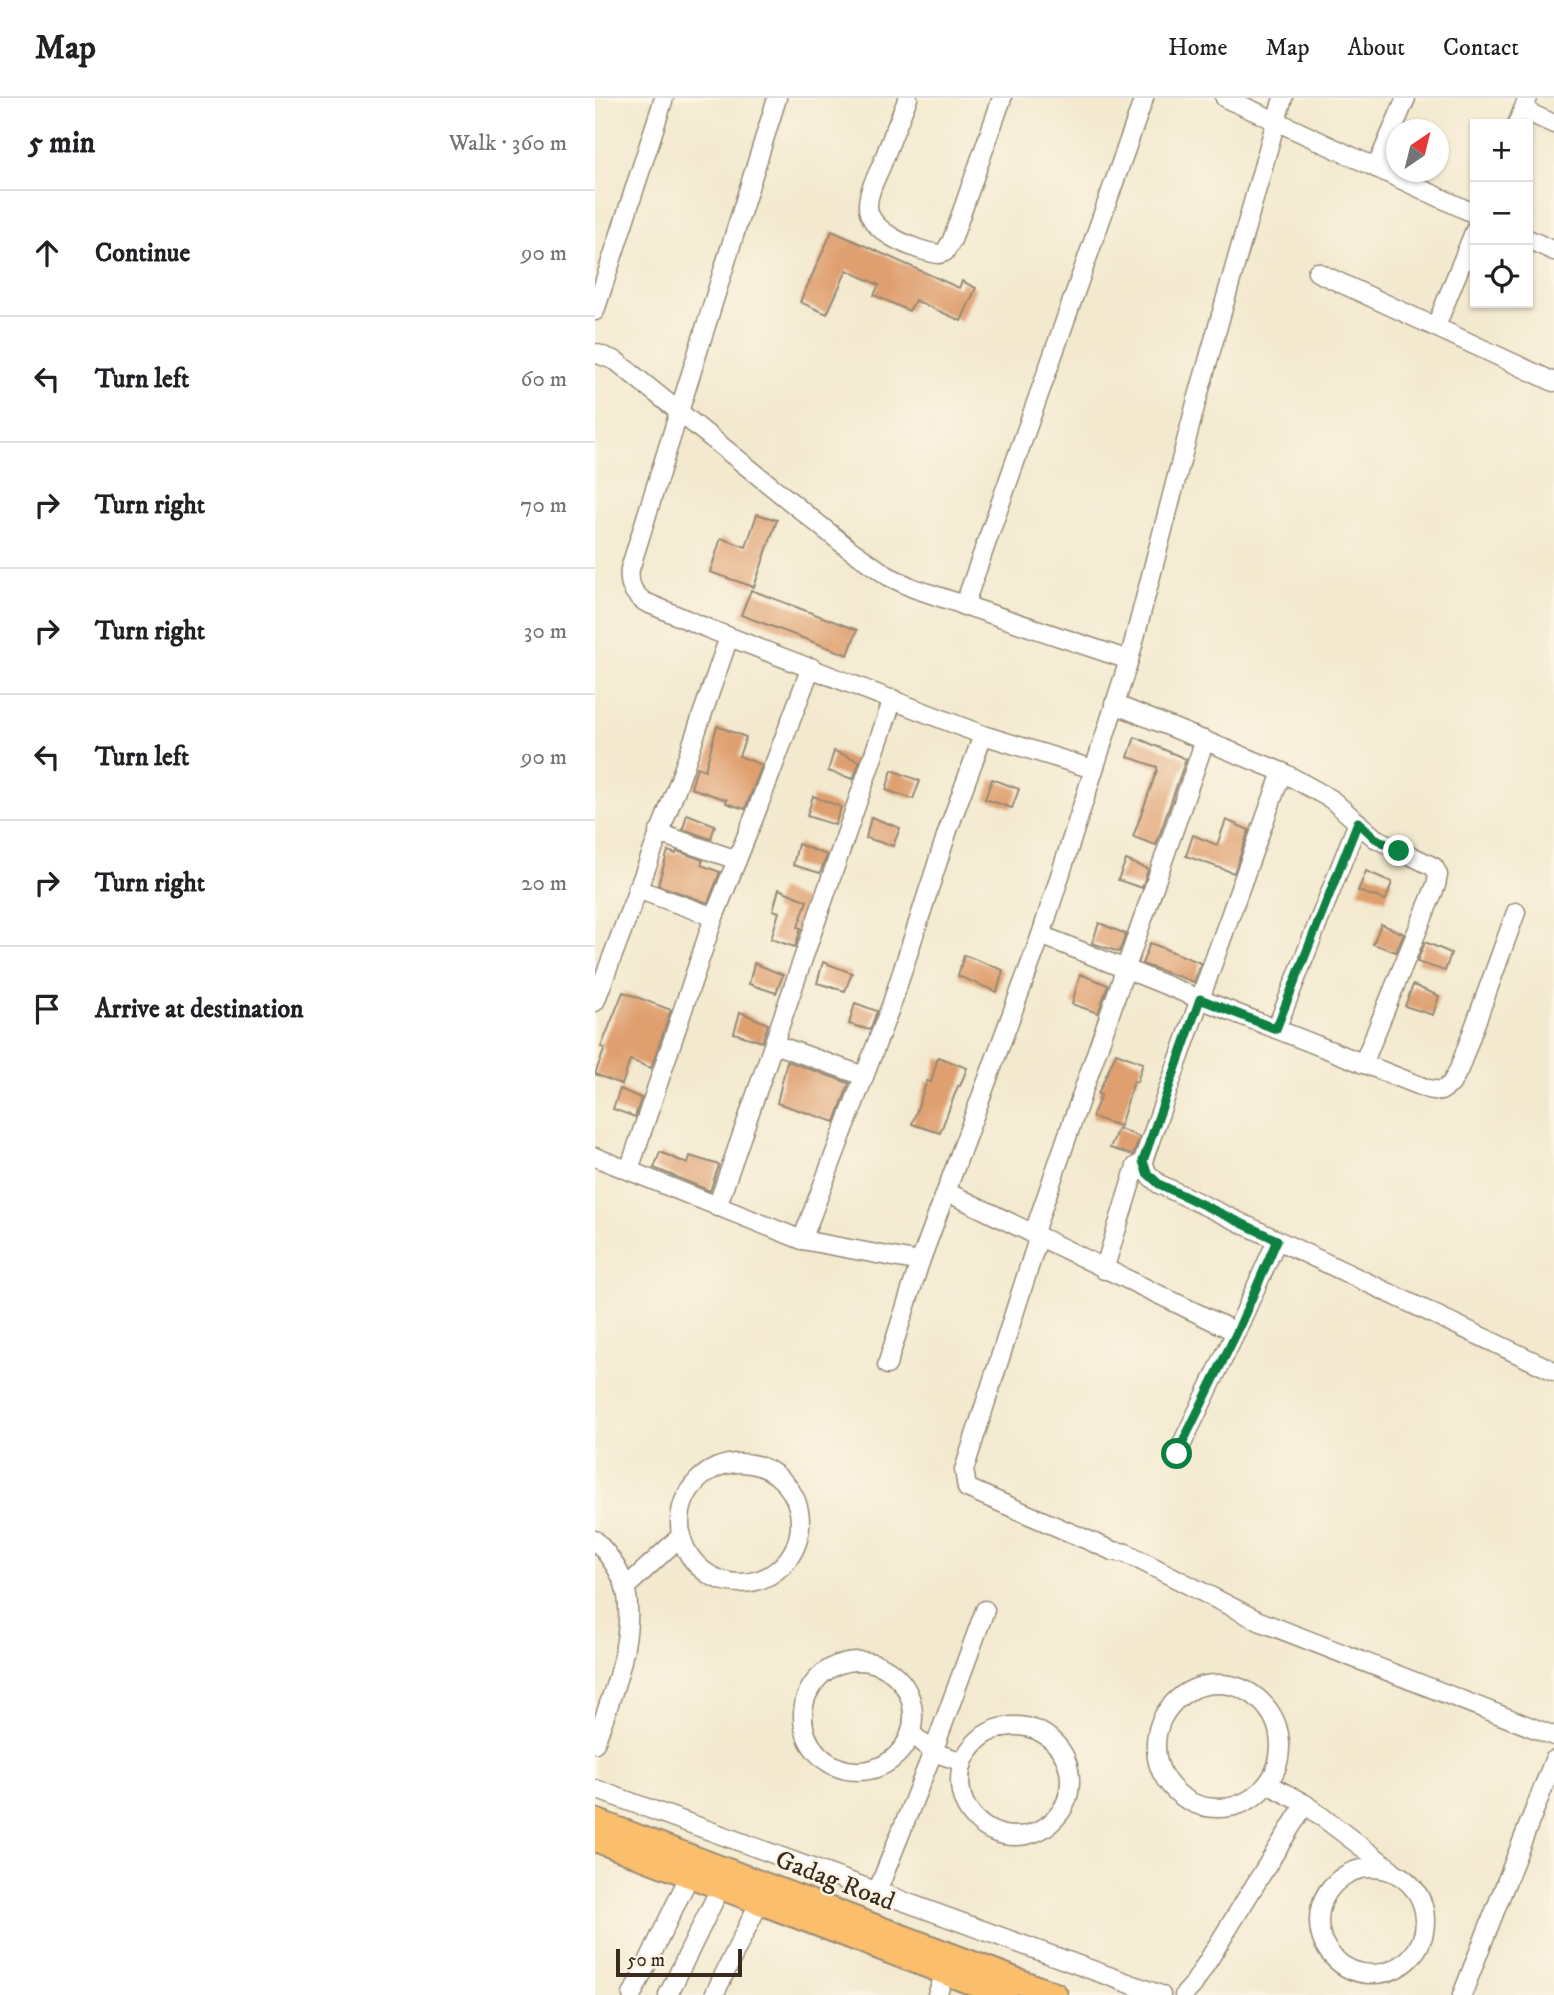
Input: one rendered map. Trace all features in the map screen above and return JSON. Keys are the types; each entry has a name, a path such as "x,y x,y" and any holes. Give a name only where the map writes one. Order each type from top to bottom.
{"highway":[{"name":"Gadag Road","path":"595,1821 724,1880 1055,1995"},
{"name":"Gadag Road","path":"595,1839 693,1866"},
{"name":"Gadag Road","path":"724,1880 759,1903 941,1984 1005,1995"}],"street":[{"path":"595,311 664,98"},
{"path":"777,98 678,409 629,578 636,596 729,637 983,735 1093,769"},
{"path":"908,98 872,188 868,204 869,214 875,224 899,241 939,254 945,253 949,246 1002,98"},
{"path":"964,606 1144,98"},
{"path":"1225,98 1470,212"},
{"path":"887,1364 920,1262 1041,935 1129,660 1195,407 1283,98"},
{"path":"1376,168 1406,98"},
{"path":"1523,111 1554,124"},
{"path":"1533,241 1554,251"},
{"path":"1436,326 1470,242"},
{"path":"1317,272 1554,382"},
{"path":"595,354 616,361 848,548 888,576 964,606 1129,660"},
{"path":"595,1002 729,637"},
{"path":"629,1170 713,917 811,667"},
{"path":"717,1207 893,699"},
{"path":"1114,704 1282,772 1331,799 1375,838 1434,867 1439,875 1363,1064"},
{"path":"802,1240 892,1003 948,830 983,735"},
{"path":"1033,1236 1205,740"},
{"path":"1282,772 1143,1161 1147,1173 1159,1184 1554,1371"},
{"path":"1276,1029 1358,822"},
{"path":"658,833 737,860"},
{"path":"637,890 713,917"},
{"path":"1041,935 1363,1064 1428,1089 1441,1091 1451,1084 1459,1069 1516,912"},
{"path":"774,1044 864,1076"},
{"path":"595,1157 802,1240 920,1262"},
{"path":"1104,1269 1136,1166"},
{"path":"947,1192 1033,1236 1237,1332"},
{"path":"1033,1236 1038,1239 964,1470 967,1488 1113,1551 1126,1553 1259,1621 1554,1736"},
{"path":"1177,1454 1237,1332 1277,1240"},
{"path":"747,1463 767,1469 784,1482 796,1501 800,1521 798,1542 789,1560 773,1574 744,1584 723,1582 704,1572 689,1557 682,1535 679,1523 682,1503 687,1493 701,1476 719,1466 747,1463"},
{"path":"625,1588 682,1535"},
{"path":"595,1540 601,1559 625,1588 629,1611 619,1675 595,1743"},
{"path":"877,1892 933,1752 985,1610"},
{"path":"866,1661 884,1667 899,1678 910,1696 914,1715 912,1734 903,1750 889,1763 863,1772 843,1770 826,1762 812,1748 806,1736 803,1716 806,1697 823,1673 839,1664 866,1661"},
{"path":"1226,1685 1247,1691 1264,1704 1276,1723 1281,1744 1278,1766 1268,1784 1252,1799 1223,1809 1201,1807 1182,1797 1166,1782 1159,1768 1155,1746 1164,1715 1178,1698 1197,1688 1226,1685"},
{"path":"1023,1726 1041,1731 1056,1743 1067,1760 1071,1779 1069,1798 1060,1814 1046,1827 1020,1836 1000,1834 983,1825 969,1812 963,1800 960,1781 963,1762 967,1752 980,1738 996,1728 1023,1726"},
{"path":"912,1734 933,1752 963,1762"},
{"path":"1462,1995 1554,1760"},
{"path":"1268,1784 1305,1804 1396,1873 1411,1885 1421,1901 1425,1919 1423,1938 1415,1953 1401,1965 1375,1974 1357,1972 1340,1964 1327,1951 1321,1939 1318,1921 1321,1902 1337,1879 1353,1870 1378,1868 1396,1873"},
{"path":"595,1789 1160,1995"},
{"path":"1184,1995 1193,1985 1305,1804"},
{"path":"632,1995 693,1866"},
{"path":"668,1995 724,1880"},
{"path":"714,1995 759,1903"}],"building":[{"path":"832,231 959,288 962,281 976,288 961,321 915,300 909,311 874,295 879,285 847,270 827,314 800,302"},
{"path":"757,514 777,520 754,587 710,572 721,538 746,547"},
{"path":"751,590 857,630 848,655 741,615"},
{"path":"717,726 746,737 739,756 762,765 745,809 691,788 697,767 705,770"},
{"path":"1135,737 1186,759 1156,845 1133,837 1157,770 1157,767 1128,757"},
{"path":"834,751 860,761 853,779 828,771"},
{"path":"892,770 920,781 913,799 886,790"},
{"path":"992,779 1019,789 1012,808 985,799"},
{"path":"813,796 841,807 835,825 807,816"},
{"path":"687,814 715,825 711,839 683,829"},
{"path":"871,817 900,828 893,846 866,838"},
{"path":"1226,820 1249,830 1234,873 1186,856 1193,835 1217,845"},
{"path":"798,844 827,855 820,873 793,865"},
{"path":"668,851 676,854 677,851 703,860 701,865 720,872 708,903 658,885"},
{"path":"1126,860 1148,869 1142,888 1118,880"},
{"path":"1366,871 1392,882 1386,900 1358,891"},
{"path":"779,889 807,901 798,927 801,928 795,947 771,939 779,912 773,910"},
{"path":"1099,923 1126,934 1119,952 1092,943"},
{"path":"1381,924 1404,934 1396,952 1373,944"},
{"path":"1425,942 1451,953 1445,971 1417,962"},
{"path":"1150,943 1201,963 1194,982 1142,964"},
{"path":"964,955 1003,970 997,992 958,976"},
{"path":"823,962 852,973 845,991 817,983"},
{"path":"754,963 783,975 776,993 749,984"},
{"path":"1080,974 1108,985 1098,1013 1072,1004"},
{"path":"1413,985 1439,996 1433,1015 1405,1006"},
{"path":"623,992 671,1010 651,1068 630,1060 622,1085 595,1074 605,1048 601,1047"},
{"path":"855,1003 877,1011 870,1030 849,1024"},
{"path":"740,1012 768,1024 762,1042 734,1033"},
{"path":"1116,1053 1143,1063 1137,1082 1134,1081 1120,1126 1092,1117 1101,1095 1098,1094"},
{"path":"938,1057 967,1068 940,1133 912,1124 927,1081 931,1082"},
{"path":"787,1061 849,1083 835,1122 777,1103"},
{"path":"620,1089 641,1098 635,1117 613,1109"},
{"path":"1118,1128 1140,1137 1133,1155 1110,1148"},
{"path":"660,1152 688,1164 690,1156 719,1165 710,1191 654,1168"}],"route":[{"path":"1177,1454 1237,1332 1277,1240 1159,1184 1147,1173 1143,1161 1200,999 1276,1029 1358,822 1375,838 1399,851"}]}
